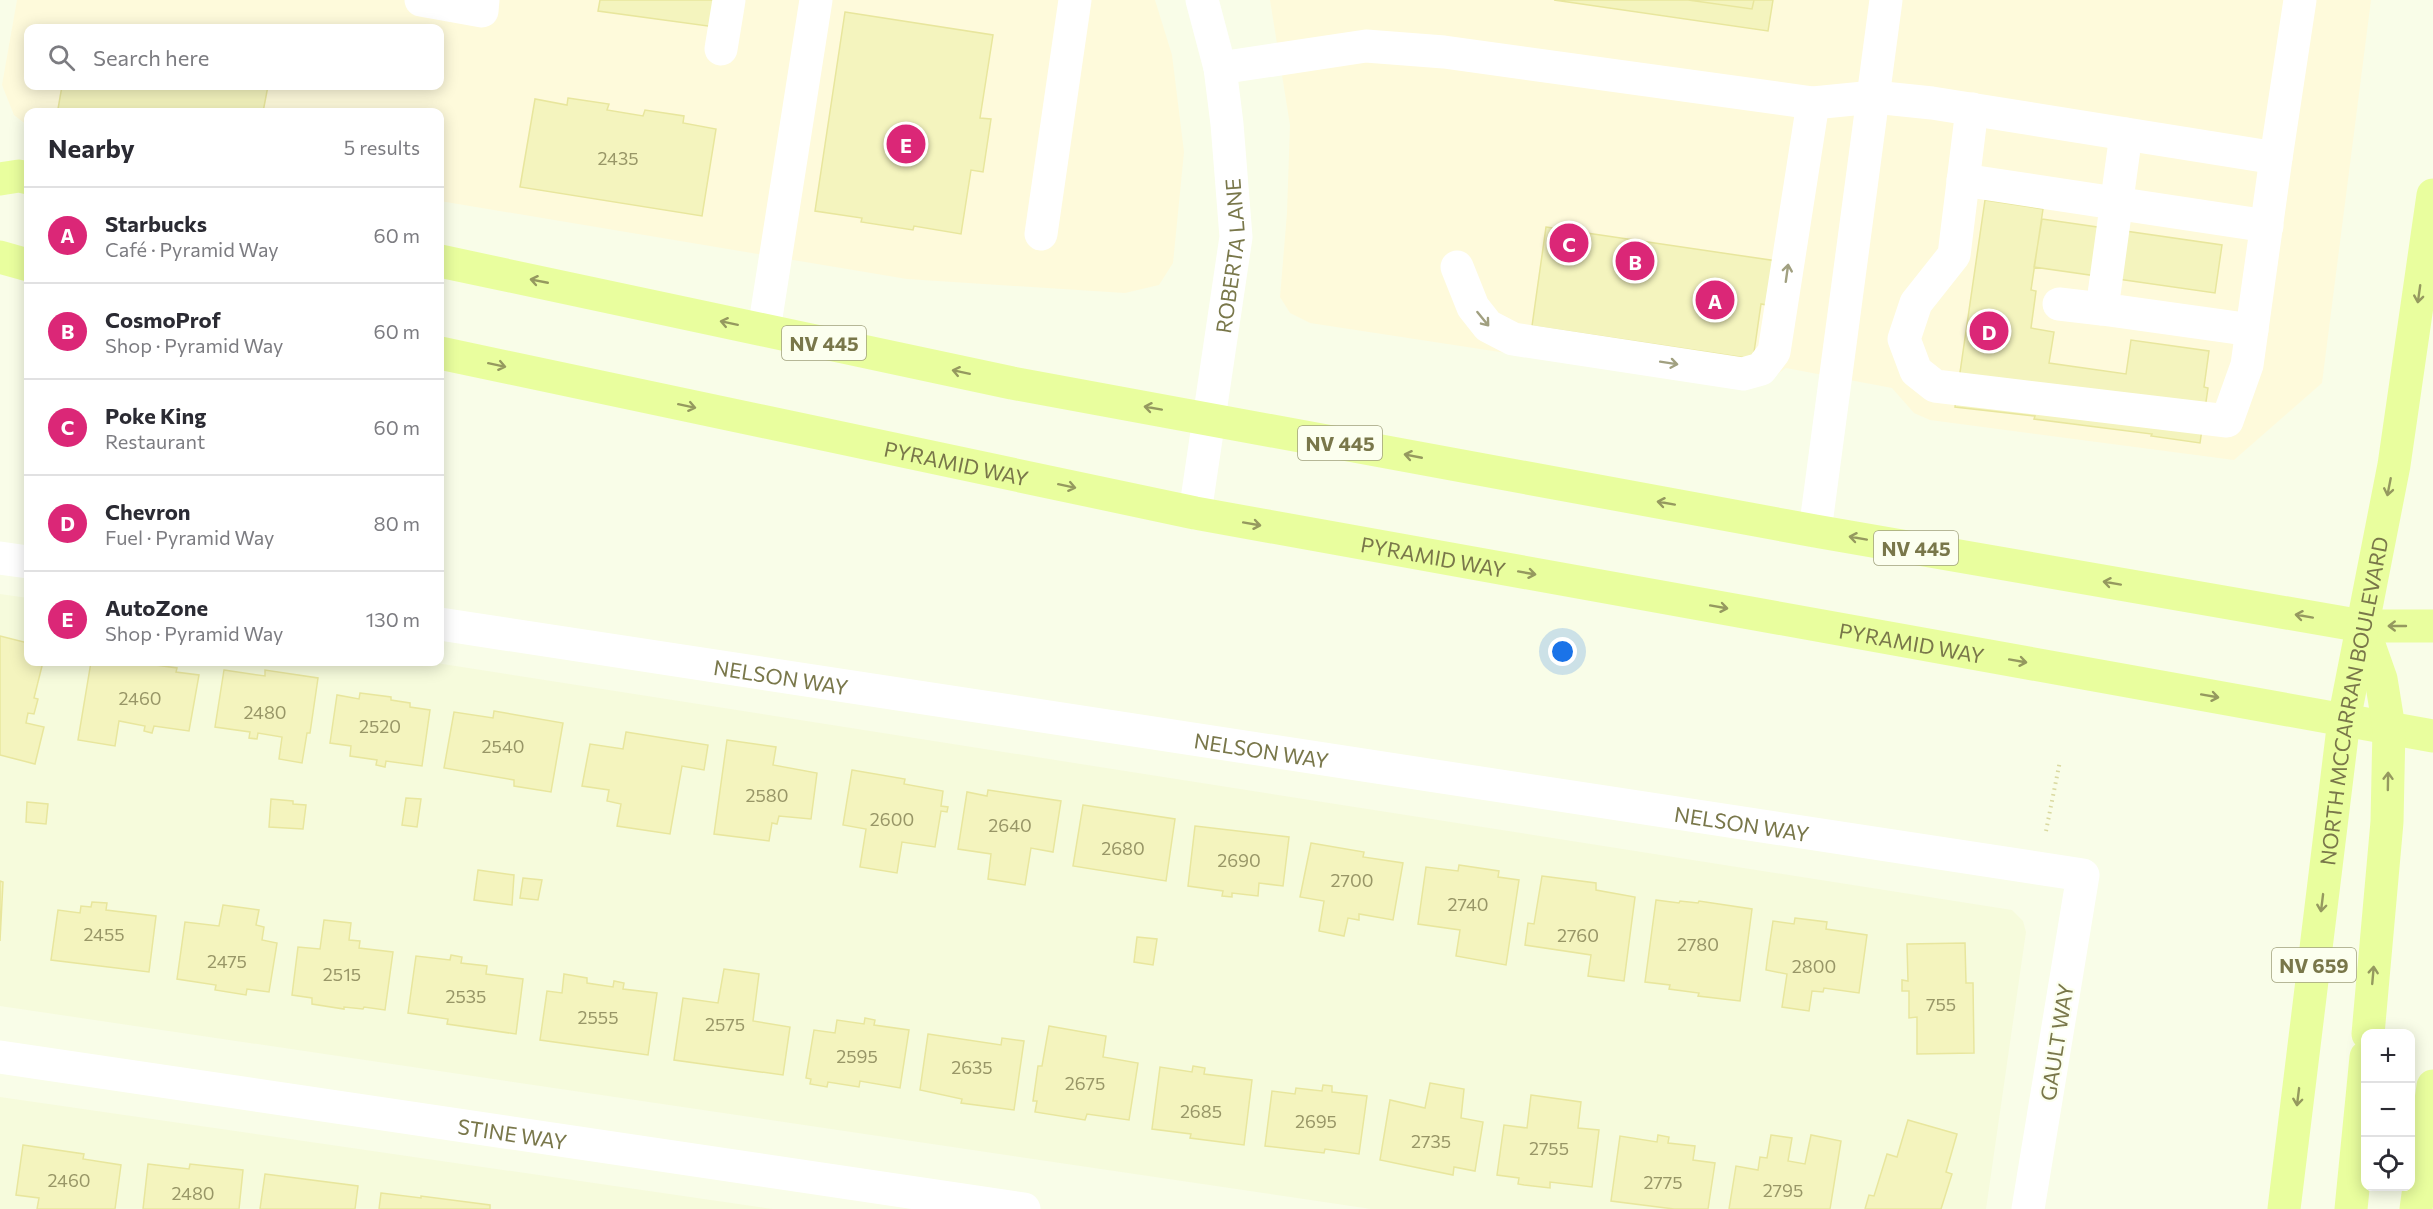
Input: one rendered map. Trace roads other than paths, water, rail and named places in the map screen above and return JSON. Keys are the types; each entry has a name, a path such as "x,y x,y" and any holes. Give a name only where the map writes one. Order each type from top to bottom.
{"main road":[{"path":"0,179 24,177"},
{"name":"NORTH MCCARRAN BOULEVARD","path":"2284,1209 2344,720 2394,465 2433,195"},
{"path":"0,257 24,264"},
{"name":"NV 445","path":"444,262 1012,383 1815,531 2362,626 2433,626"},
{"name":"PYRAMID WAY","path":"444,354 1195,513 2433,736"},
{"path":"2362,626 2381,679 2389,728 2387,822 2368,1029"},
{"path":"2351,1209 2363,1083"},
{"path":"2416,1209 2433,1086"}],"street":[{"path":"421,0 482,11 483,0"},
{"path":"722,49 729,0"},
{"path":"764,330 816,0"},
{"path":"1041,234 1075,0"},
{"name":"ROBERTA LANE","path":"1195,513 1236,237 1220,68 1202,0"},
{"path":"1815,531 1886,0"},
{"path":"1972,109 1954,255 1916,303 1904,339 1916,371 1935,386 2227,421 2247,365 2300,0"},
{"path":"1220,68 1366,46 1444,52 1813,103 1874,98 1972,109 2276,158"},
{"path":"1458,267 1473,307 1488,326 1513,339 1743,374 1761,369 1774,352 1813,103"},
{"path":"2102,309 2126,134"},
{"path":"1963,180 2267,226"},
{"path":"2059,304 2252,330"},
{"path":"0,558 24,561"},
{"name":"NELSON WAY","path":"444,625 2083,875"},
{"name":"GAULT WAY","path":"2028,1209 2083,875"},
{"name":"STINE WAY","path":"0,1057 1024,1209"}],"place":[{"name":"AutoZone","path":"906,144"},
{"name":"Poke King","path":"1569,243"},
{"name":"CosmoProf","path":"1635,261"},
{"name":"Starbucks","path":"1715,300"},
{"name":"Chevron","path":"1989,331"}]}
